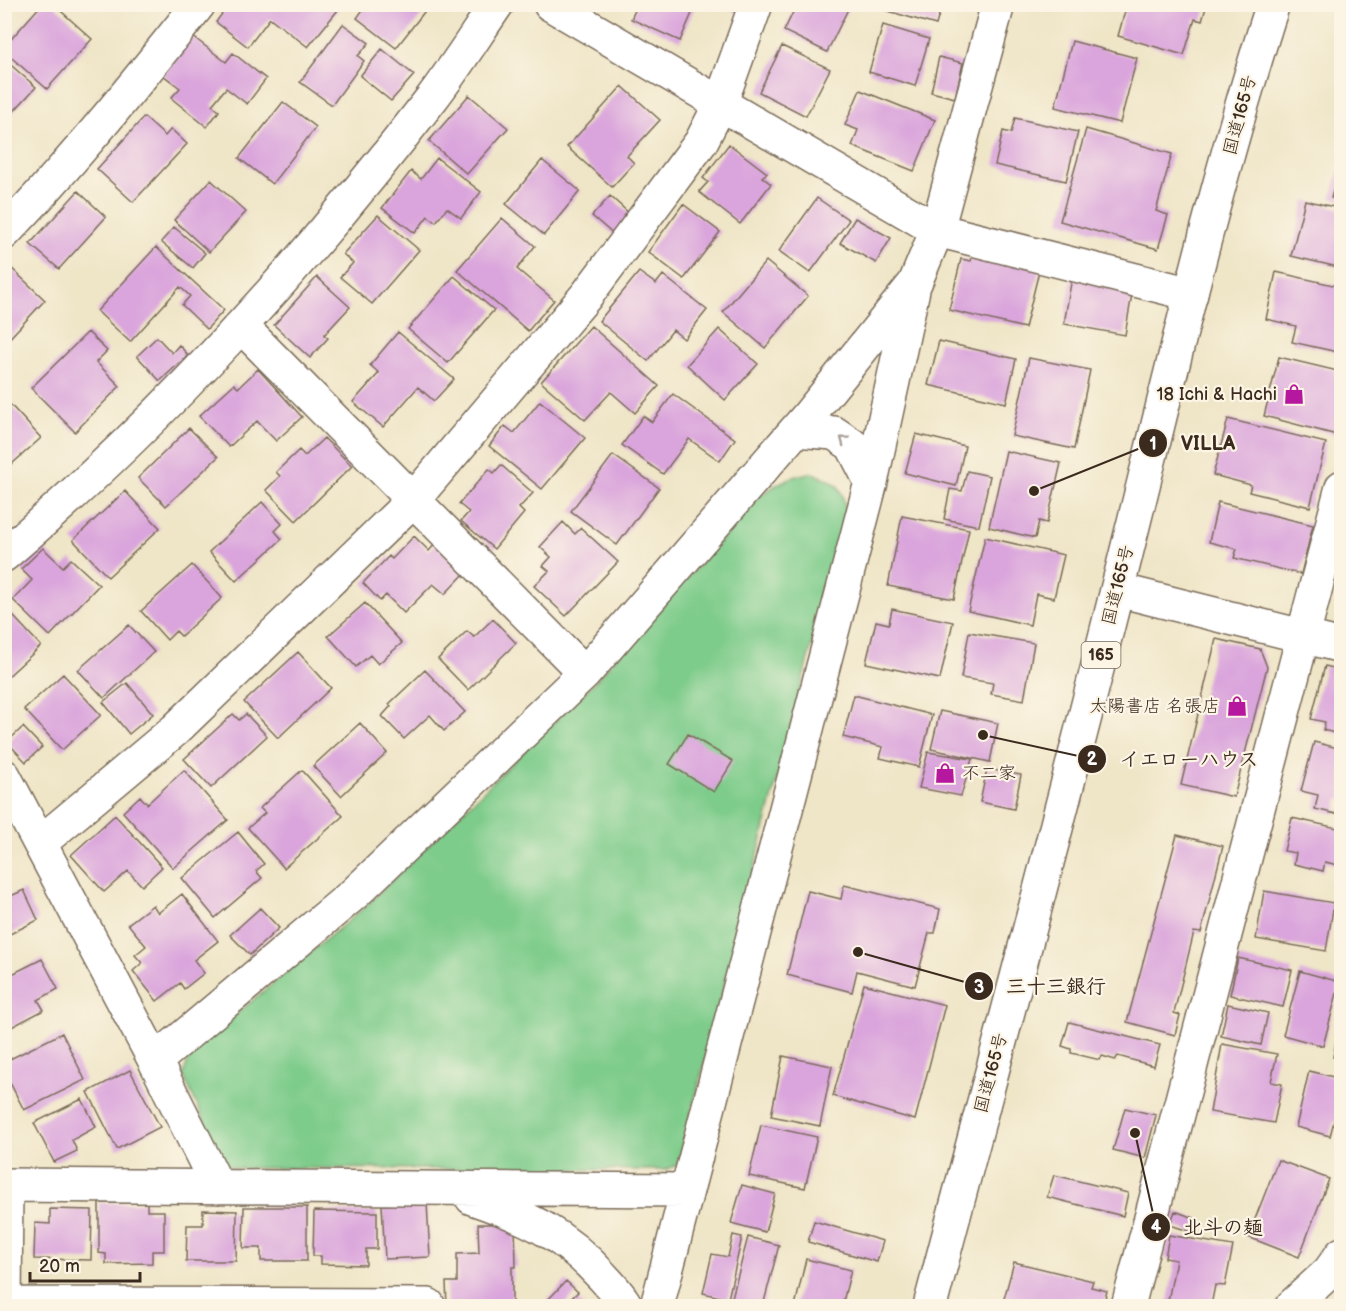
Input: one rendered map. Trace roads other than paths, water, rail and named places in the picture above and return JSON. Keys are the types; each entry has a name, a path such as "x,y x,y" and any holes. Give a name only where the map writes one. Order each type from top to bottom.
{"main road":[{"path":"4,233 64,168 199,4"},
{"path":"4,555 119,451 242,327 434,96 497,4"},
{"path":"550,4 937,230 1191,294"},
{"path":"40,843 175,730 413,500 586,296 701,142 720,105 756,4"},
{"path":"657,1306 871,482 915,283 937,230 998,4"},
{"name":"国道165号","path":"930,1306 1118,590 1191,294 1248,81 1273,4"},
{"path":"155,1061 355,893 585,673 796,430 915,283"},
{"path":"242,327 585,673"},
{"path":"796,430 834,433 852,445 871,482"},
{"path":"1128,1306 1341,487"},
{"path":"1118,590 1341,646"},
{"path":"4,776 155,1061 218,1187"},
{"path":"428,1306 5,1305 5,1185 686,1190"},
{"path":"446,1189 514,1212 546,1229 579,1251 626,1306"},
{"path":"1292,1306 1329,1272 1341,1254"}],"place":[{"name":"18 Ichi & Hachi","path":"1294,394"},
{"name":"VILLA","path":"1034,491"},
{"name":"太陽書店 名張店","path":"1237,706"},
{"name":"イエローハウス","path":"983,735"},
{"name":"不二家","path":"945,773"},
{"name":"三十三銀行","path":"858,952"},
{"name":"北斗の麺","path":"1135,1133"}]}
